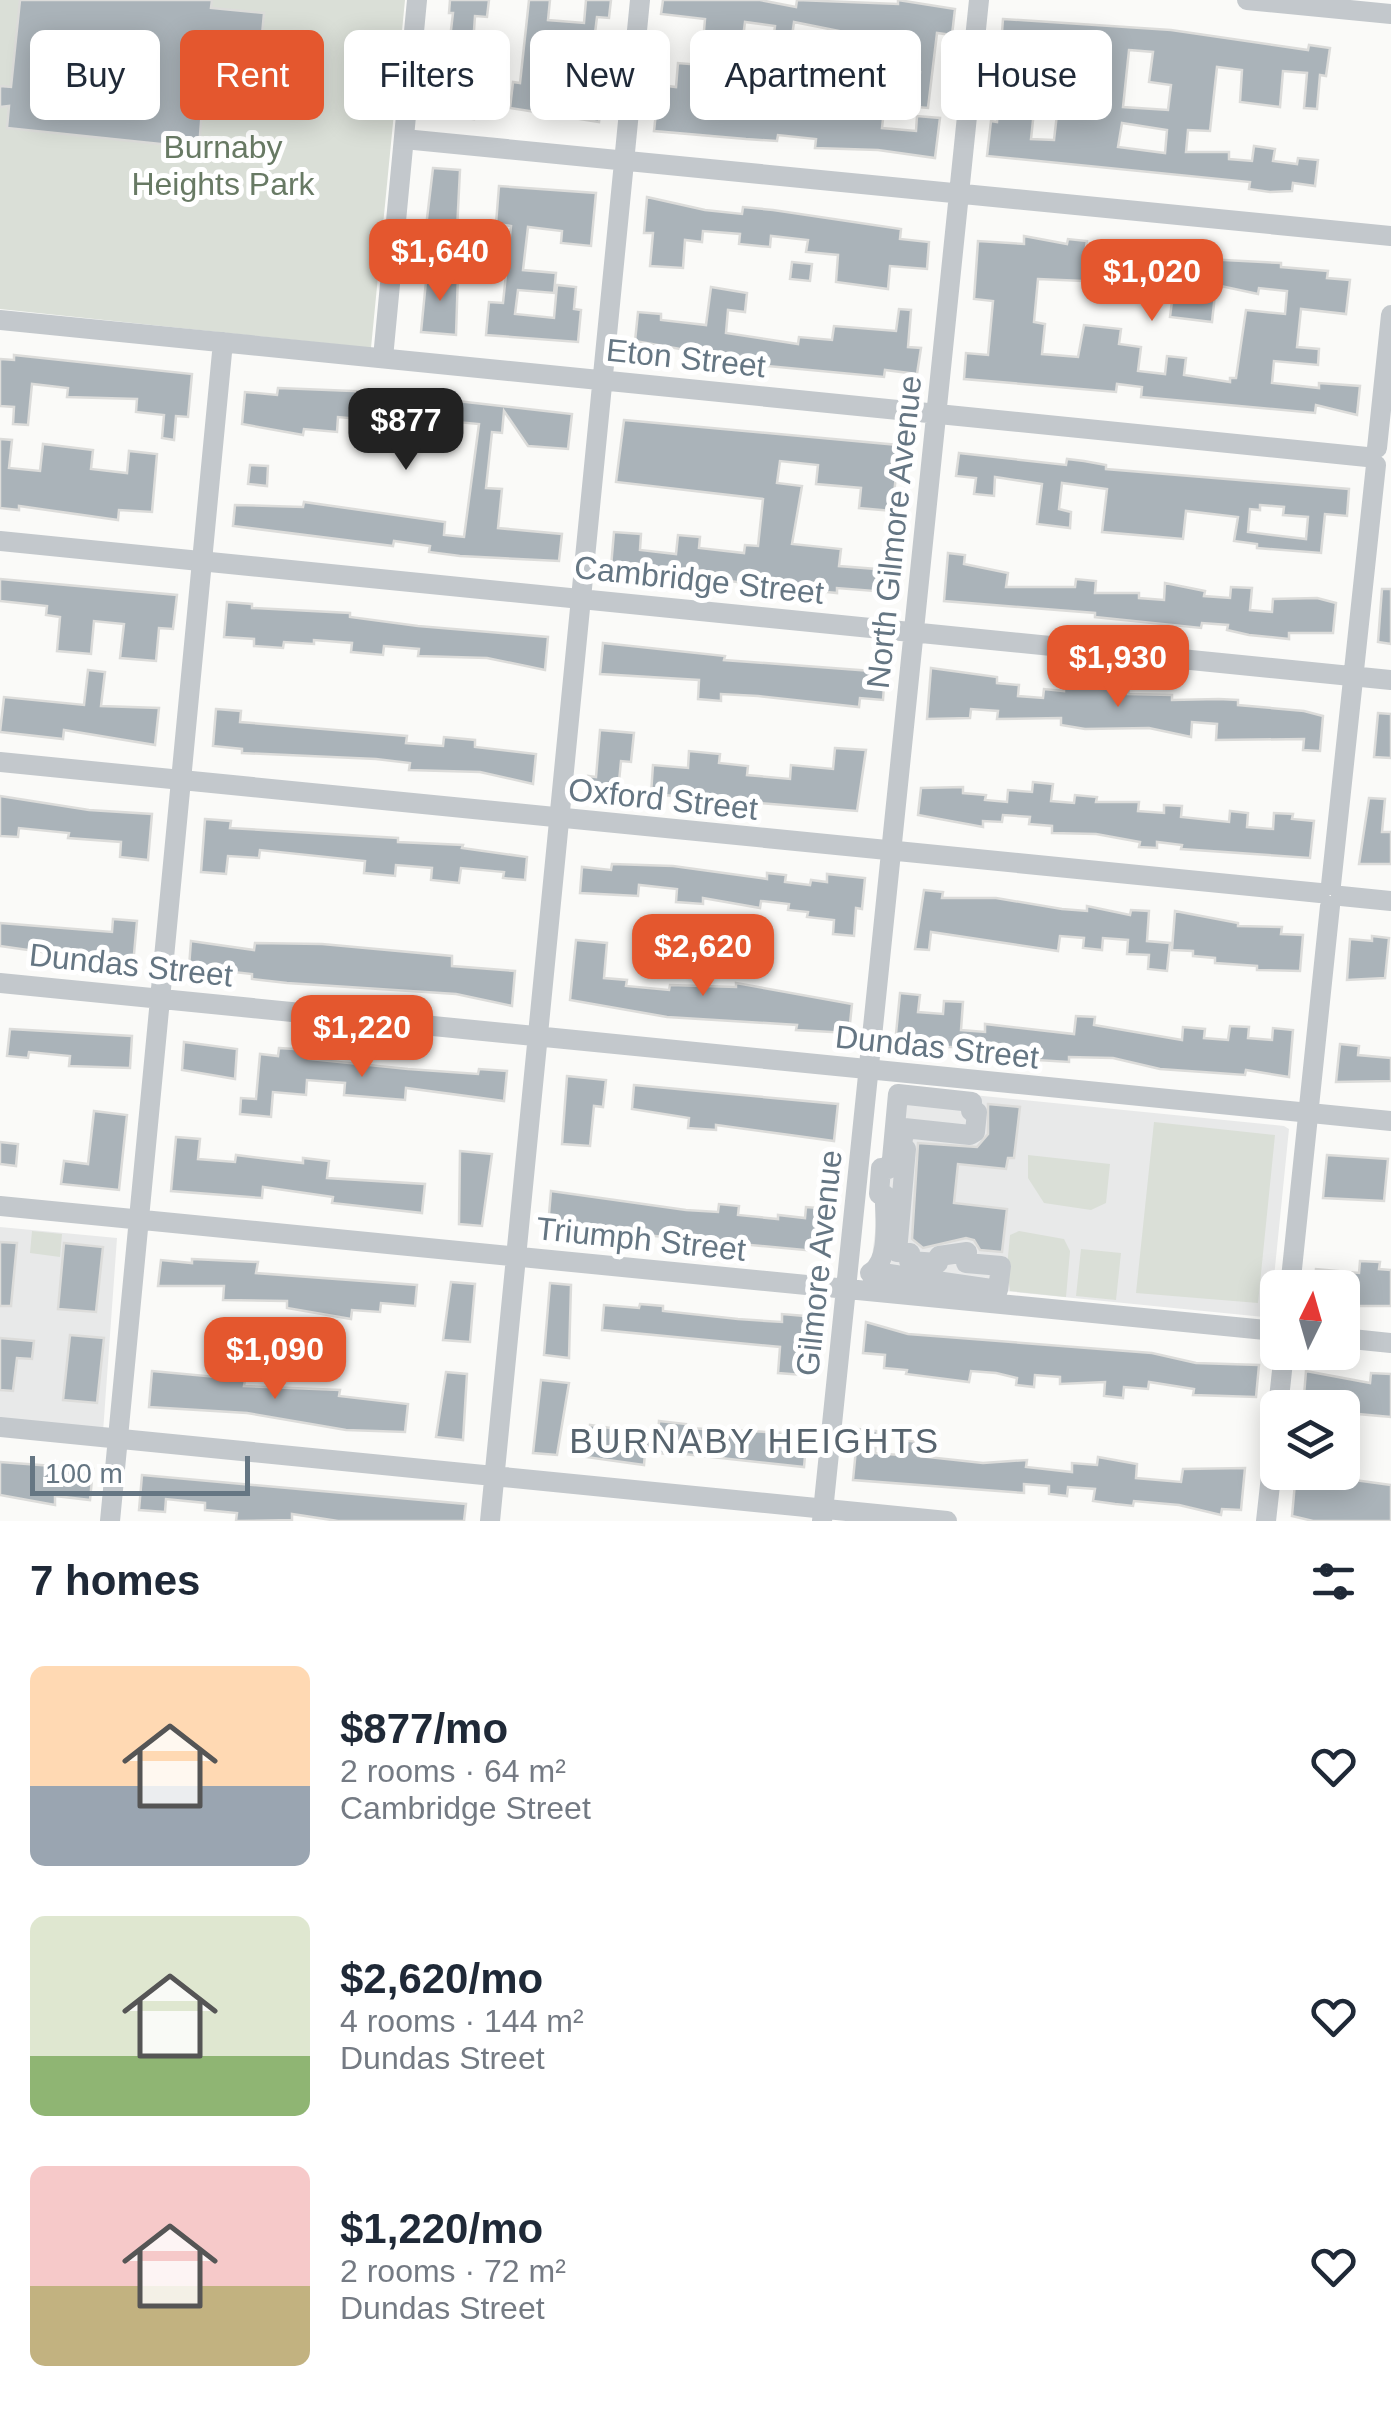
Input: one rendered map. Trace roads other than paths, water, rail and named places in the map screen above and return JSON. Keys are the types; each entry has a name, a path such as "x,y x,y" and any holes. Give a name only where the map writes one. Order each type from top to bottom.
{"street":[{"path":"383,358 417,0"},
{"path":"490,1521 640,0"},
{"name":"North Gilmore Avenue","path":"869,1070 980,0"},
{"path":"1247,0 1391,14"},
{"path":"404,139 1391,236"},
{"path":"1292,1270 1391,314"},
{"name":"Eton Street","path":"0,320 1379,457"},
{"path":"110,1521 223,342"},
{"name":"Cambridge Street","path":"0,540 1391,680"},
{"name":"Oxford Street","path":"0,762 1391,901"},
{"name":"Dundas Street","path":"0,983 1391,1121"},
{"name":"Gilmore Avenue","path":"822,1515 869,1070"},
{"path":"898,1094 972,1102 971,1111 977,1112 970,1135 904,1128 902,1148 906,1149 897,1252 910,1252 910,1261 938,1264 939,1256 967,1252 966,1264 1001,1266 998,1290 904,1275 874,1278 870,1273 882,1260 887,1206 886,1195 878,1194 881,1168 888,1169 892,1159 898,1094"},
{"name":"Triumph Street","path":"0,1206 1260,1330"},
{"path":"1360,1340 1391,1343"},
{"path":"0,1427 495,1476 822,1515 947,1521"},
{"path":"1266,1521 1269,1490"}],"district":[{"name":"BURNABY HEIGHTS","path":"755,1441"}],"park label":[{"name":"Burnaby Heights Park","path":"223,166"}]}
